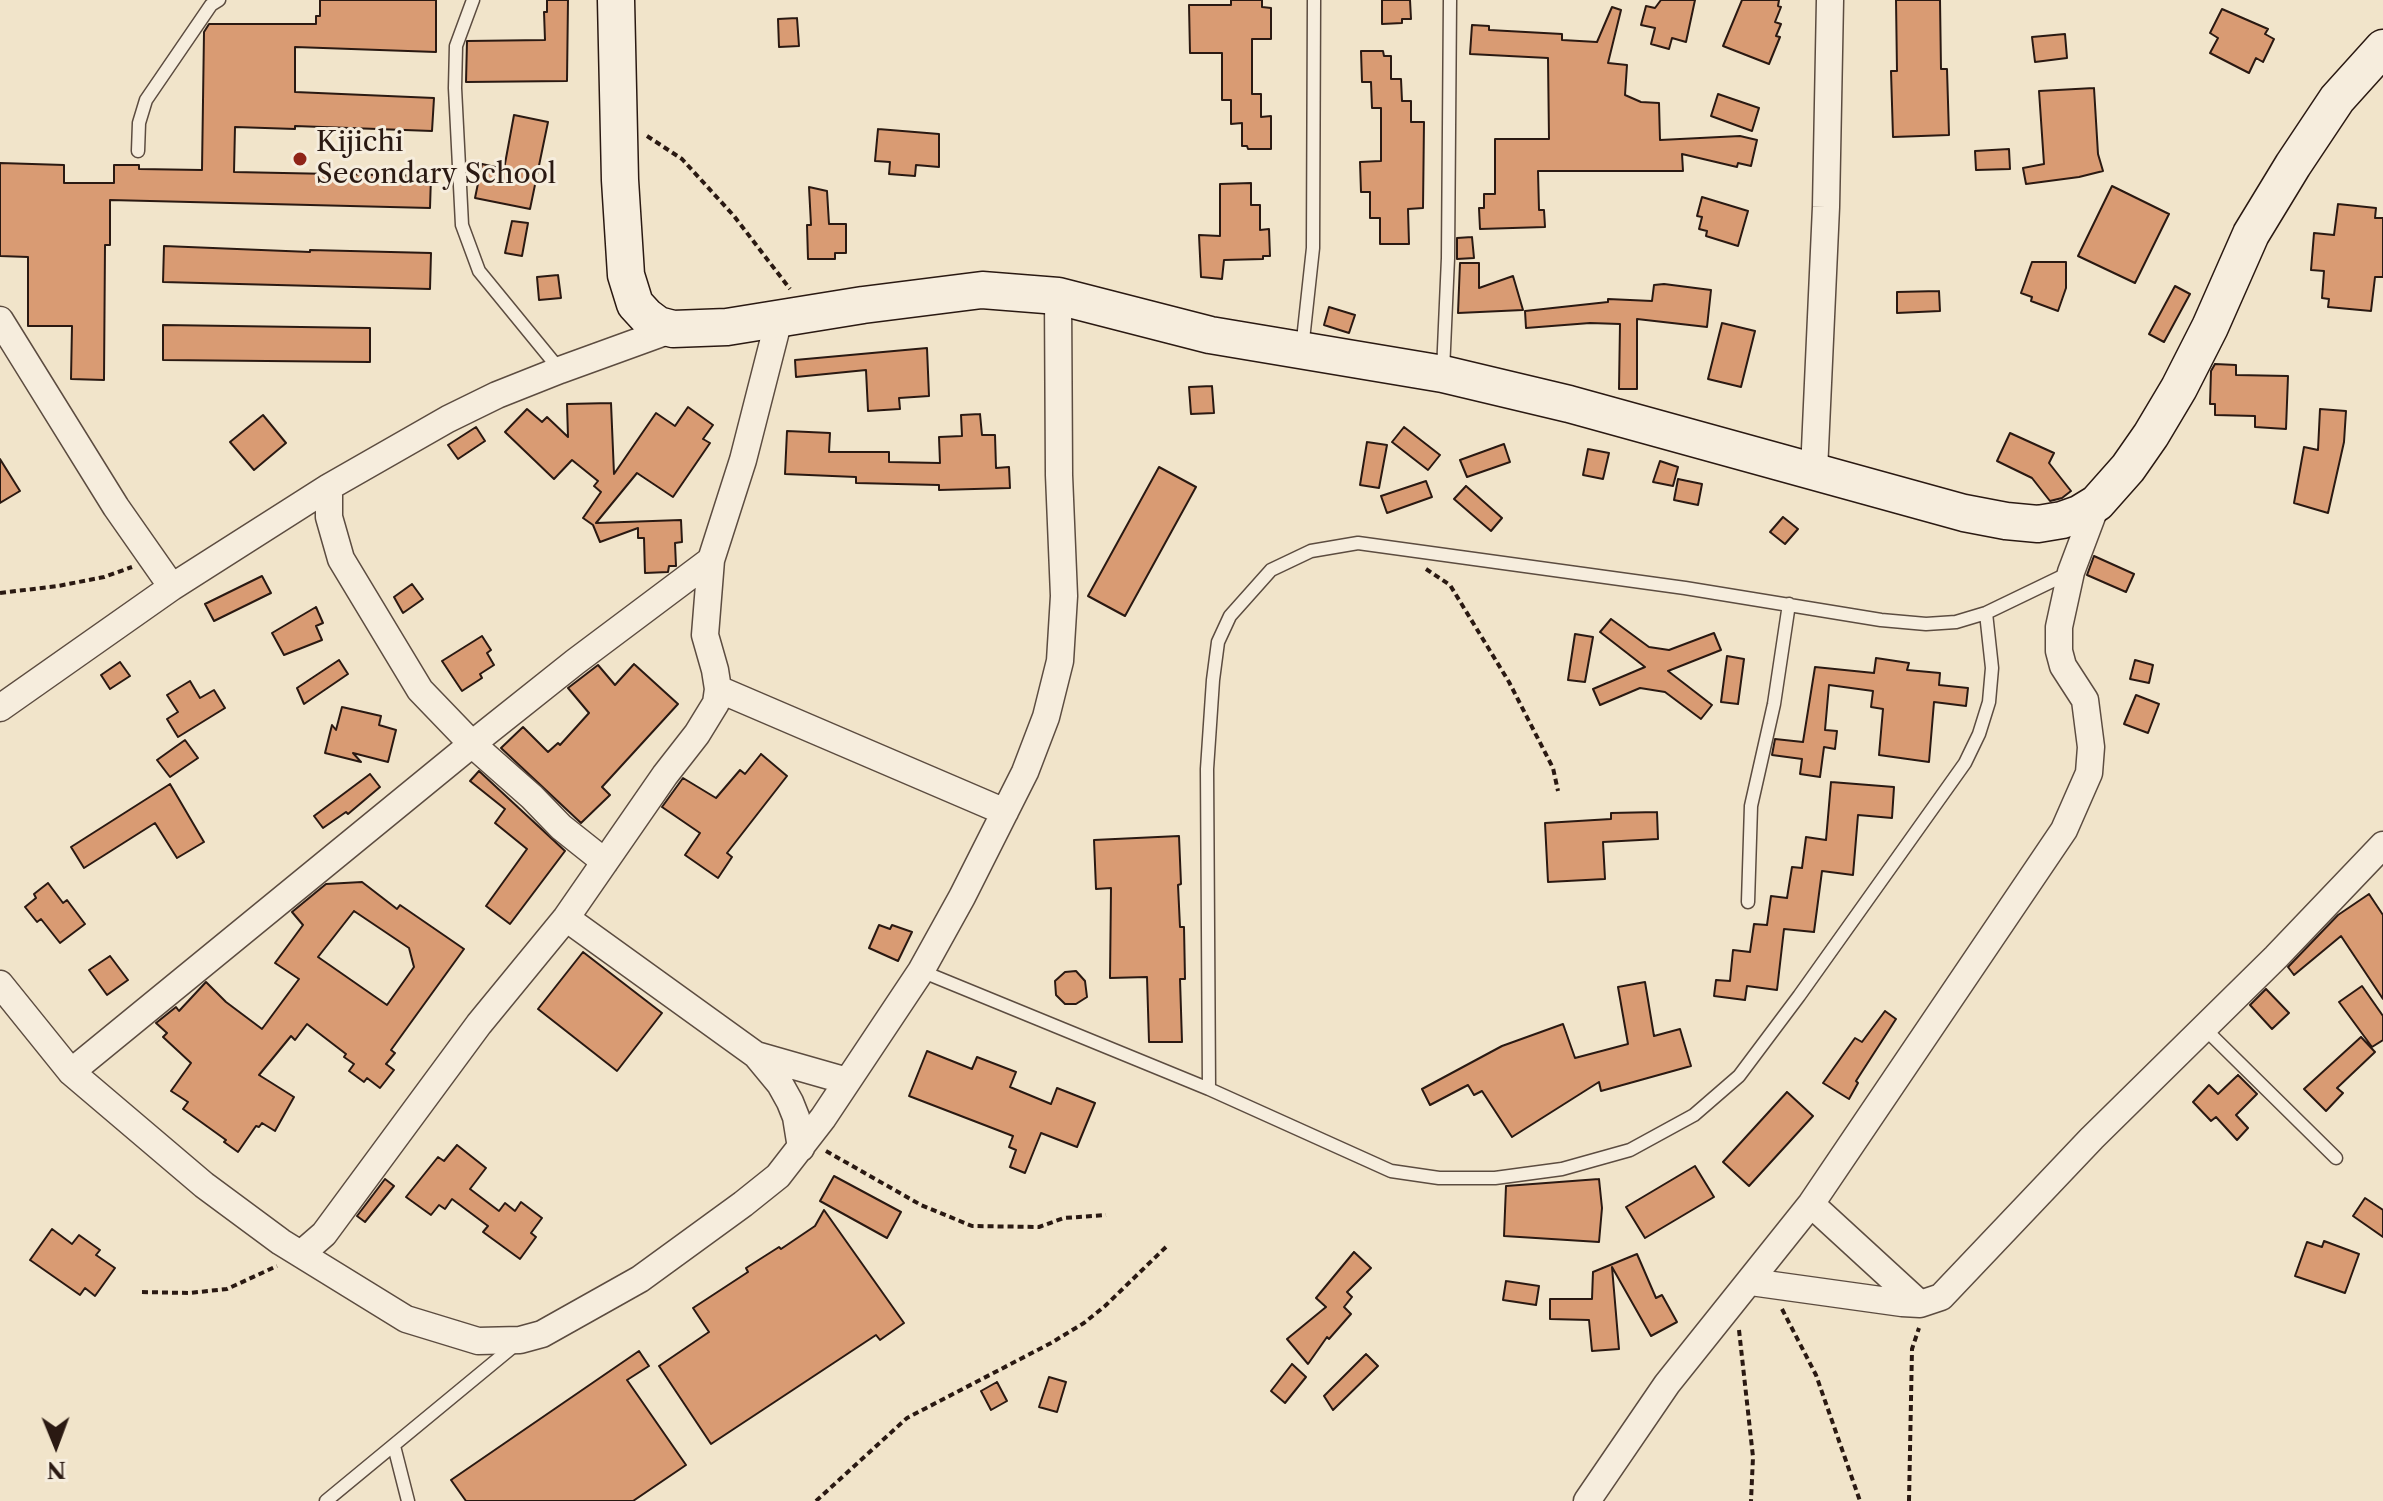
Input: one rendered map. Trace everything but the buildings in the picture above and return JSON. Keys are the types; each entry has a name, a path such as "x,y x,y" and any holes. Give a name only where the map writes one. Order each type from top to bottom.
{"street":[{"path":"616,0 624,252 629,290 635,304 658,325 673,329 715,329 982,290 1058,296 1210,335 1443,374 1569,404 1964,513 2038,524 2079,514 2097,503 2128,468 2158,424 2210,327 2251,234 2337,99 2383,48"},
{"path":"1814,471 1826,207 1830,0"},
{"path":"0,984 71,1072 204,1185 301,1254 406,1319 478,1341 520,1340 542,1334 640,1279 778,1176 804,1144 921,971 1025,772 1046,717 1060,661 1064,596 1059,475 1058,296"},
{"path":"301,1254 324,1234 470,1035 566,918 716,703 718,689 705,635 711,560 794,316"},
{"path":"0,320 116,507 172,587"},
{"path":"0,708 172,587 329,487 448,419 497,395 673,329"},
{"path":"329,487 329,517 341,559 420,690 472,744 561,827 605,862"},
{"path":"1587,1501 1667,1384 1753,1289 2064,830 2080,798 2090,760 2085,700 2063,666 2059,651 2059,627 2071,572 2097,503"},
{"path":"71,1072 472,744 711,560"},
{"path":"718,689 1005,812"},
{"path":"1753,1289 1926,1302 1954,1286 2092,1138 2276,957 2383,845"},
{"path":"566,918 756,1055 780,1084 790,1102 804,1144"},
{"path":"756,1055 847,1081"},
{"path":"1811,1204 1926,1302"}],"lane":[{"path":"138,151 139,123 146,100 211,5 219,0"},
{"path":"473,0 456,46 455,88 462,225 479,271 560,370"},
{"path":"1301,352 1313,248 1314,0"},
{"path":"1443,374 1448,258 1450,0"},
{"path":"1209,1089 1207,769 1213,680 1218,642 1230,616 1271,570 1311,551 1358,543 1926,624 1956,622 1986,613 2071,572"},
{"path":"1748,902 1751,806 1774,704 1789,604"},
{"path":"921,971 1209,1089 1391,1171 1439,1178 1495,1178 1562,1169 1630,1150 1694,1115 1739,1076 1965,763 1979,734 1989,702 1992,668 1986,613"},
{"path":"2203,1027 2336,1158"},
{"path":"326,1501 520,1340"},
{"path":"394,1446 408,1501"}],"path":[{"path":"619,123 649,137 682,159 734,216 794,316"},
{"path":"1394,548 1450,585 1509,682 1553,768 1558,791"},
{"path":"0,593 104,577 153,560"},
{"path":"804,1144 921,1205 972,1226 1039,1227 1064,1218 1106,1215"},
{"path":"816,1501 907,1418 1084,1323 1168,1245"},
{"path":"142,1292 189,1293 227,1289 301,1254"},
{"path":"1751,1501 1753,1289"},
{"path":"1753,1289 1816,1375 1860,1501"},
{"path":"1909,1501 1912,1349 1926,1302"}],"place":[{"name":"Kijichi Secondary School","path":"300,159"}]}
